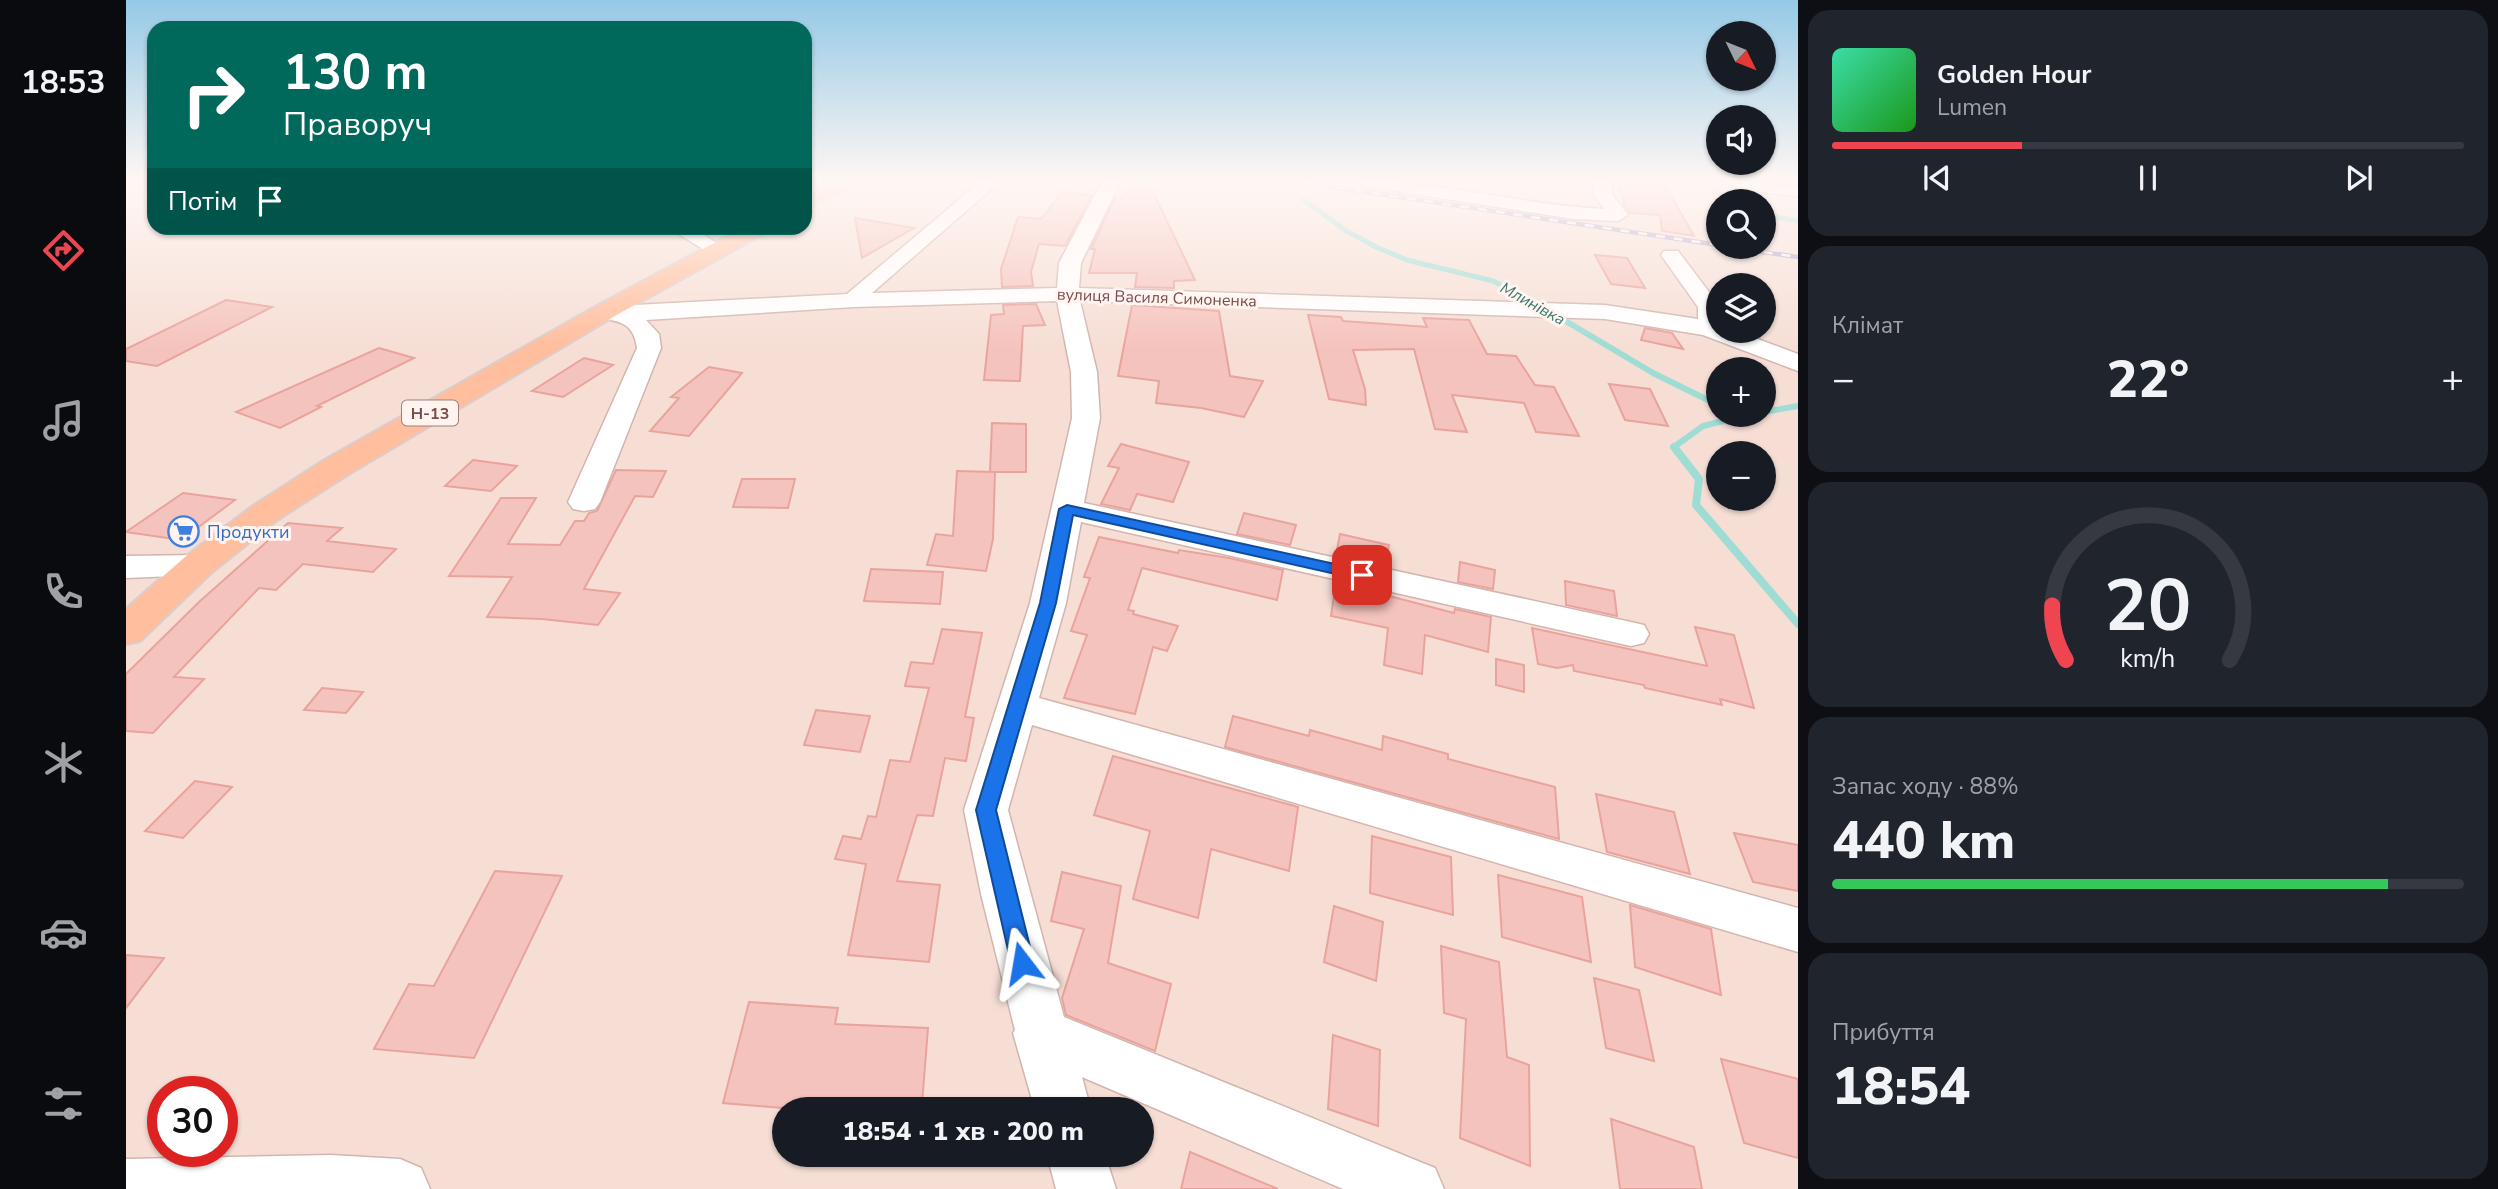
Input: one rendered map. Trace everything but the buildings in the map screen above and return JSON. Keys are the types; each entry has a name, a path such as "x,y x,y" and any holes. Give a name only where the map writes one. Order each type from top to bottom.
{"main road":[{"name":"Н-13","path":"126,631 198,565 265,513 335,468 615,313 738,237"}],"street":[{"path":"696,237 716,249"},
{"path":"854,300 859,292 924,237"},
{"path":"1059,1097 1040,1033 986,810 1048,603 1086,418 1084,372 1067,294 1070,263 1083,237"},
{"path":"1671,255 1706,302"},
{"name":"вулиця Василя Симоненка","path":"615,313 854,300 1067,294 1630,314 1706,328"},
{"path":"584,502 649,348 647,334 615,313"},
{"name":"вулиця Василя Симоненка","path":"1746,343 1798,363"},
{"path":"1067,509 1631,634"},
{"path":"126,567 198,565"},
{"path":"1015,706 1798,930"},
{"path":"1040,1033 1413,1189"},
{"path":"1080,1167 1086,1189"},
{"path":"126,1189 331,1185 400,1189"}],"shaded area":[{"path":"126,237 1706,237 1706,259 1776,259 1776,237 1798,237 1798,1189 126,1189"}],"waterway":[{"name":"Млинівка","path":"1359,237 1407,260 1493,281 1530,300"},
{"name":"Млинівка","path":"1527,298 1653,373 1706,399"},
{"path":"1776,410 1798,406"},
{"name":"Млинівка","path":"1674,447 1706,425"},
{"name":"Млинівка","path":"1674,447 1699,479 1696,505 1798,624"}],"railway":[{"path":"1668,237 1706,243"},
{"path":"1776,254 1798,257"}],"place":[{"name":"Продукти","path":"184,532"}],"route":[{"path":"1022,963 986,810 1048,603 1067,509 1362,575"}]}
